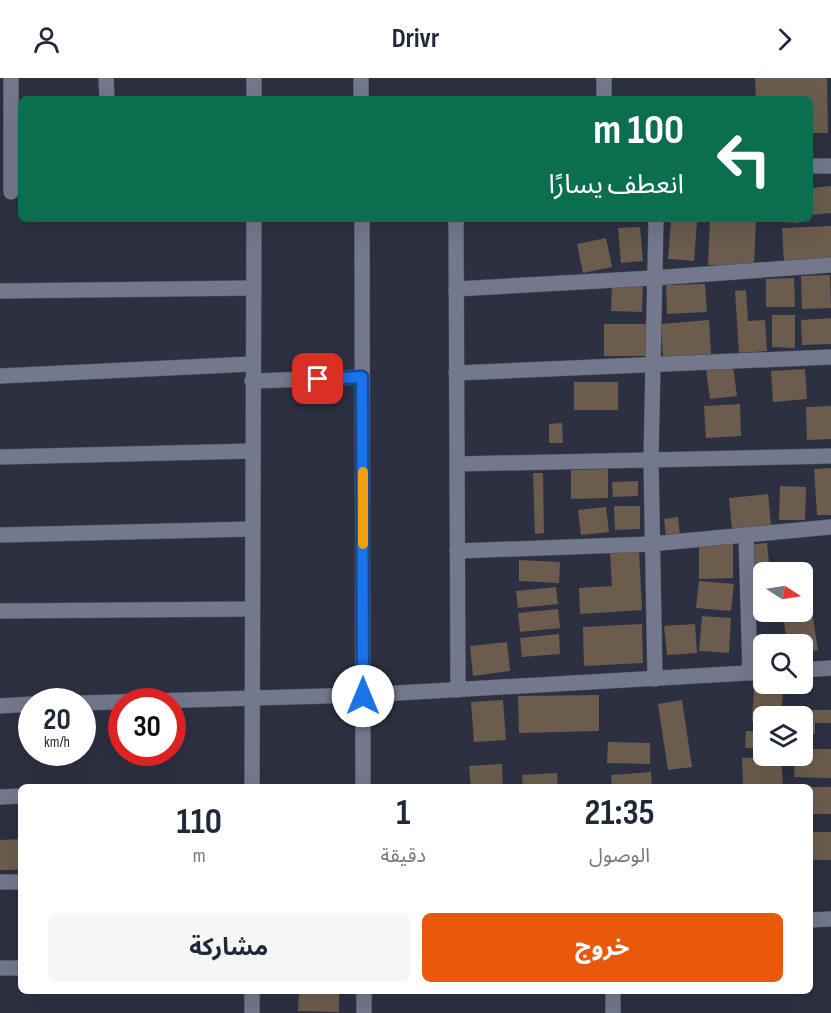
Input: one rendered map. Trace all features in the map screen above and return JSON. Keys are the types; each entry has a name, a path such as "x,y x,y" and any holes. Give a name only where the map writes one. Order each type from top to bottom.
{"street":[{"path":"11,78 11,192"},
{"path":"106,78 107,96"},
{"path":"254,78 254,96"},
{"path":"361,78 361,96"},
{"path":"604,78 604,96"},
{"path":"813,166 831,166"},
{"path":"252,784 254,222"},
{"path":"362,222 363,784"},
{"path":"456,222 458,690"},
{"path":"655,679 651,460 656,222"},
{"path":"456,289 831,265"},
{"path":"0,291 254,288"},
{"path":"456,374 831,357"},
{"path":"0,376 252,364"},
{"path":"252,381 362,377"},
{"path":"0,457 254,451"},
{"path":"457,464 831,456"},
{"path":"457,551 651,544 831,527"},
{"path":"0,535 252,529"},
{"path":"746,535 754,634"},
{"path":"0,611 252,609"},
{"path":"813,669 831,668"},
{"path":"96,703 363,696 753,673"},
{"path":"0,705 18,704"},
{"path":"0,797 18,796"},
{"path":"0,882 18,882"},
{"path":"813,920 831,919"},
{"path":"0,968 18,968"},
{"path":"252,994 252,1013"},
{"path":"364,994 364,1013"},
{"path":"613,994 613,1013"}],"building":[{"path":"755,78 827,78 828,133 813,133 813,96 756,96"},
{"path":"831,186 831,213 813,215 813,188"},
{"path":"671,222 697,222 694,261 668,259"},
{"path":"710,222 756,222 754,267 708,265"},
{"path":"831,226 831,259 784,261 782,228"},
{"path":"640,227 643,261 621,263 618,228"},
{"path":"606,238 612,267 583,273 577,244"},
{"path":"830,275 831,308 802,309 801,276"},
{"path":"794,278 795,307 766,307 766,279"},
{"path":"612,284 643,285 642,312 611,311"},
{"path":"705,284 707,312 667,314 666,285"},
{"path":"746,290 748,321 765,320 767,351 739,353 735,291"},
{"path":"772,315 795,315 795,348 772,347"},
{"path":"831,318 831,344 802,345 801,320"},
{"path":"709,320 711,354 663,358 661,324"},
{"path":"604,324 646,324 646,356 604,356"},
{"path":"733,366 737,396 710,399 706,369"},
{"path":"805,369 807,399 773,402 771,371"},
{"path":"574,382 618,382 618,410 574,410"},
{"path":"740,404 741,436 706,438 704,406"},
{"path":"831,406 831,439 807,440 806,407"},
{"path":"562,423 563,443 549,443 549,424"},
{"path":"831,468 831,515 817,515 814,469"},
{"path":"608,469 608,498 571,499 571,470"},
{"path":"533,473 543,473 544,533 535,534"},
{"path":"638,481 638,496 613,497 612,482"},
{"path":"780,486 806,487 805,520 779,520"},
{"path":"768,494 771,525 732,529 729,498"},
{"path":"614,506 640,506 640,529 615,530"},
{"path":"606,507 609,532 581,535 578,510"},
{"path":"678,517 680,536 666,537 664,519"},
{"path":"767,543 769,562 753,562 753,582 751,582 748,545"},
{"path":"699,544 733,544 733,578 699,579"},
{"path":"639,549 642,610 580,614 579,588 612,586 610,551"},
{"path":"519,560 560,562 559,583 519,581"},
{"path":"699,581 734,584 731,611 696,608"},
{"path":"556,587 558,604 518,608 516,591"},
{"path":"558,609 560,628 520,632 518,613"},
{"path":"702,616 731,618 729,653 699,651"},
{"path":"813,617 818,650 813,651 813,634 786,634 784,622 813,622"},
{"path":"642,624 643,663 584,666 583,627"},
{"path":"695,624 697,653 667,655 664,626"},
{"path":"559,634 560,654 522,657 520,638"},
{"path":"507,642 510,671 473,676 470,646"},
{"path":"754,694 783,694 782,706 753,706 752,721"},
{"path":"599,695 599,731 519,733 518,696"},
{"path":"503,700 506,740 474,742 471,702"},
{"path":"682,700 692,767 668,770 658,704"},
{"path":"813,710 831,710 831,723 815,723 815,734 813,734"},
{"path":"746,731 753,731 753,748 745,748"},
{"path":"608,742 650,743 650,764 607,763"},
{"path":"813,749 831,749 831,778 794,777 795,766 813,766"},
{"path":"753,757 753,766 782,766 783,784 743,784 742,758"},
{"path":"502,764 503,784 471,784 469,766"},
{"path":"651,772 652,784 612,784 611,775"},
{"path":"557,773 558,784 523,784 522,775"},
{"path":"813,787 831,787 831,814 813,814"},
{"path":"813,832 831,832 831,860 813,860"},
{"path":"18,839 18,870 0,870 0,840"},
{"path":"299,994 339,994 339,1012 298,1011"}],"slow traffic":[{"path":"363,472 363,544"}],"route":[{"path":"318,379 362,377 363,696"}]}
